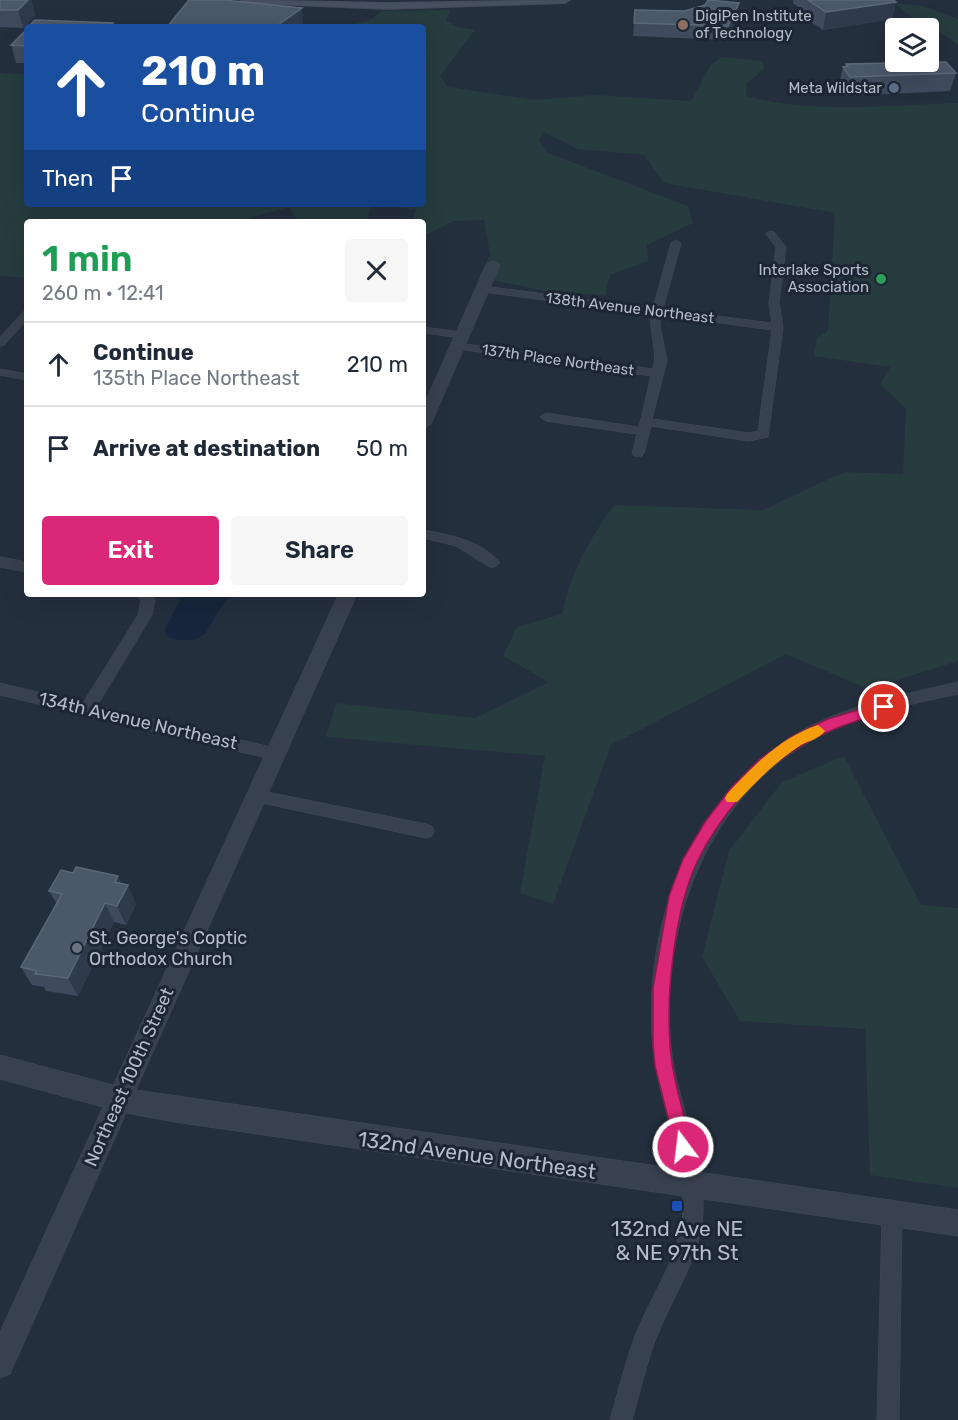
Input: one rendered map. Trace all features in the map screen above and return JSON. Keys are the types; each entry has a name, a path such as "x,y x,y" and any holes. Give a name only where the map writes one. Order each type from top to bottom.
{"main road":[{"path":"246,0 387,6 565,0"}],"street":[{"path":"546,417 749,437 764,434 778,327 774,303 781,247 771,234"},
{"path":"638,453 662,360 655,326 676,243"},
{"path":"426,417 493,265"},
{"name":"138th Avenue Northeast","path":"483,290 778,327"},
{"path":"0,343 24,317"},
{"name":"137th Place Northeast","path":"426,331 460,341 658,373"},
{"path":"0,372 24,376"},
{"path":"426,534 467,544 493,563"},
{"path":"0,562 24,566"},
{"path":"88,708 145,615 146,597"},
{"name":"Northeast 100th Street","path":"0,1364 7,1333 120,1099 347,597"},
{"path":"621,1420 645,1337 692,1229 694,1186 667,1087 661,1045 662,988 677,896 691,859 710,826 730,801 765,763 798,740 861,713 958,688"},
{"name":"134th Avenue Northeast","path":"0,689 275,754"},
{"path":"257,795 426,831"},
{"name":"132nd Avenue Northeast","path":"0,1067 120,1099 291,1129 958,1224"},
{"path":"888,1420 892,1215"}],"green space":[{"path":"895,3 923,6 958,19 958,45 939,31 939,18 912,18"},
{"path":"450,10 446,21 458,27 475,30 440,76 448,87 535,100 595,95 691,101 710,66 722,57 763,61 764,69 747,83 746,96 772,102 825,107 958,103 958,661 868,689 786,654 611,745 553,904 520,893 545,756 326,737 336,703 475,718 549,682 503,656 517,627 562,614 582,556 614,505 763,510 844,472 903,474 906,409 880,384 890,367 814,356 817,338 828,331 835,213 664,183 644,155 578,149 543,132 539,140 548,153 688,206 693,223 647,245 648,261 610,275 605,295 549,292 479,277 490,255 484,220 454,221 426,235 426,219 412,219 416,209 394,207 426,207 426,24 354,24 368,21 382,11"},
{"path":"0,73 24,74 24,207 289,207 246,219 24,219 24,278 0,276"},
{"path":"289,207 371,207 368,219 296,219"},
{"path":"844,756 921,905 958,908 958,1188 870,1175 865,1029 740,1021 702,957 729,851 782,782"}],"water":[{"path":"181,597 231,597 202,636 178,640 166,635 165,629"}],"building":[{"path":"0,0 28,0 18,10 0,10"},
{"path":"189,0 224,0 302,8 279,24 169,24"},
{"path":"708,0 739,3 728,26 634,23 635,10 685,11 705,5"},
{"path":"808,0 893,0 896,2 826,12"},
{"path":"35,20 113,23 112,24 31,24"},
{"path":"24,32 24,46 11,45"},
{"path":"939,62 946,62 956,73 850,77 843,67 848,66 846,64 885,63 885,72 939,72"},
{"path":"76,867 118,876 115,882 128,885 117,906 105,903 68,978 35,974 37,971 21,967 62,894 49,891 61,870 73,873"}],"slow traffic":[{"path":"732,798 765,763 798,740 818,731"}],"place":[{"name":"DigiPen Institute of Technology","path":"683,25"},
{"name":"Meta Wildstar","path":"894,88"},
{"name":"Interlake Sports Association","path":"881,279"},
{"name":"St. George's Coptic Orthodox Church","path":"77,948"},
{"name":"132nd Ave NE & NE 97th St","path":"677,1206"}],"route":[{"path":"683,1147 667,1087 661,1045 662,988 667,940 677,896 691,859 710,826 736,792 765,763 798,740 833,723 884,707"}]}
